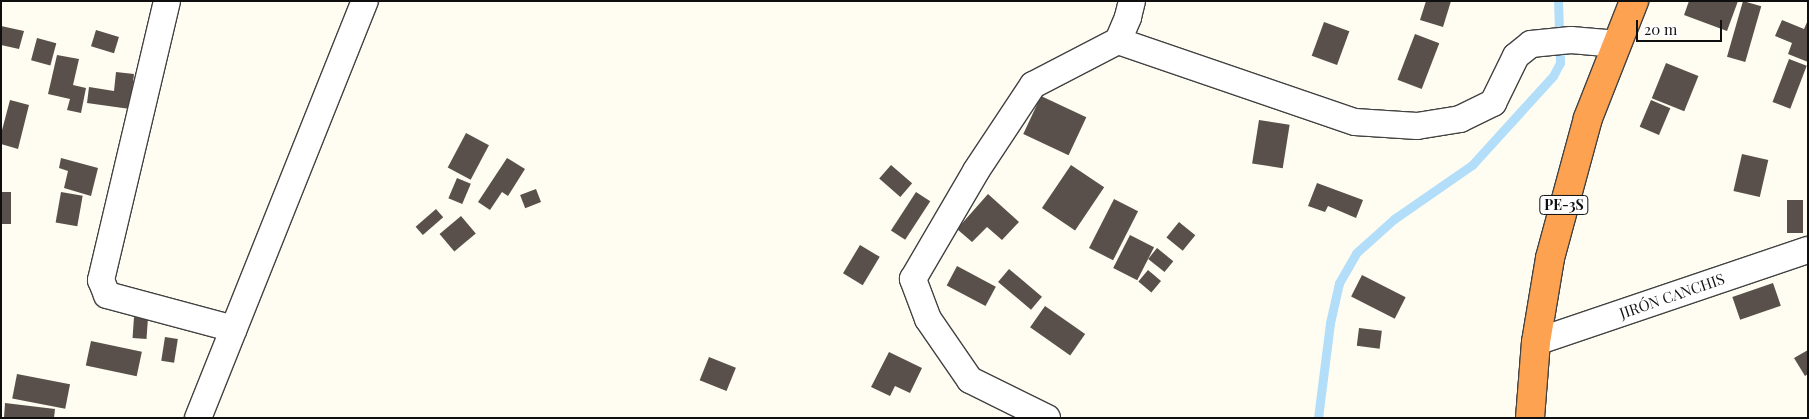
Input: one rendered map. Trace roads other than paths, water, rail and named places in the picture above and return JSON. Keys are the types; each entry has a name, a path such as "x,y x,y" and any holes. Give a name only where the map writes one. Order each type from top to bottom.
{"highway":[{"name":"PE-3S","path":"1530,418 1536,342 1550,258 1583,137 1634,1"}],"street":[{"path":"167,1 101,280 107,296 234,329"},
{"path":"198,418 365,1"},
{"path":"1047,418 970,380 928,319 913,279 976,171 1033,85 1118,41 1128,18 1132,1"},
{"path":"1118,41 1354,122 1417,126 1460,119 1493,103 1516,56 1531,44 1560,41 1617,44"},
{"name":"JIRÓN CANCHIS","path":"1536,342 1808,250"}],"waterway":[{"path":"1318,418 1330,323 1339,283 1356,253 1394,219 1472,165 1553,76 1560,63 1558,1"}]}
